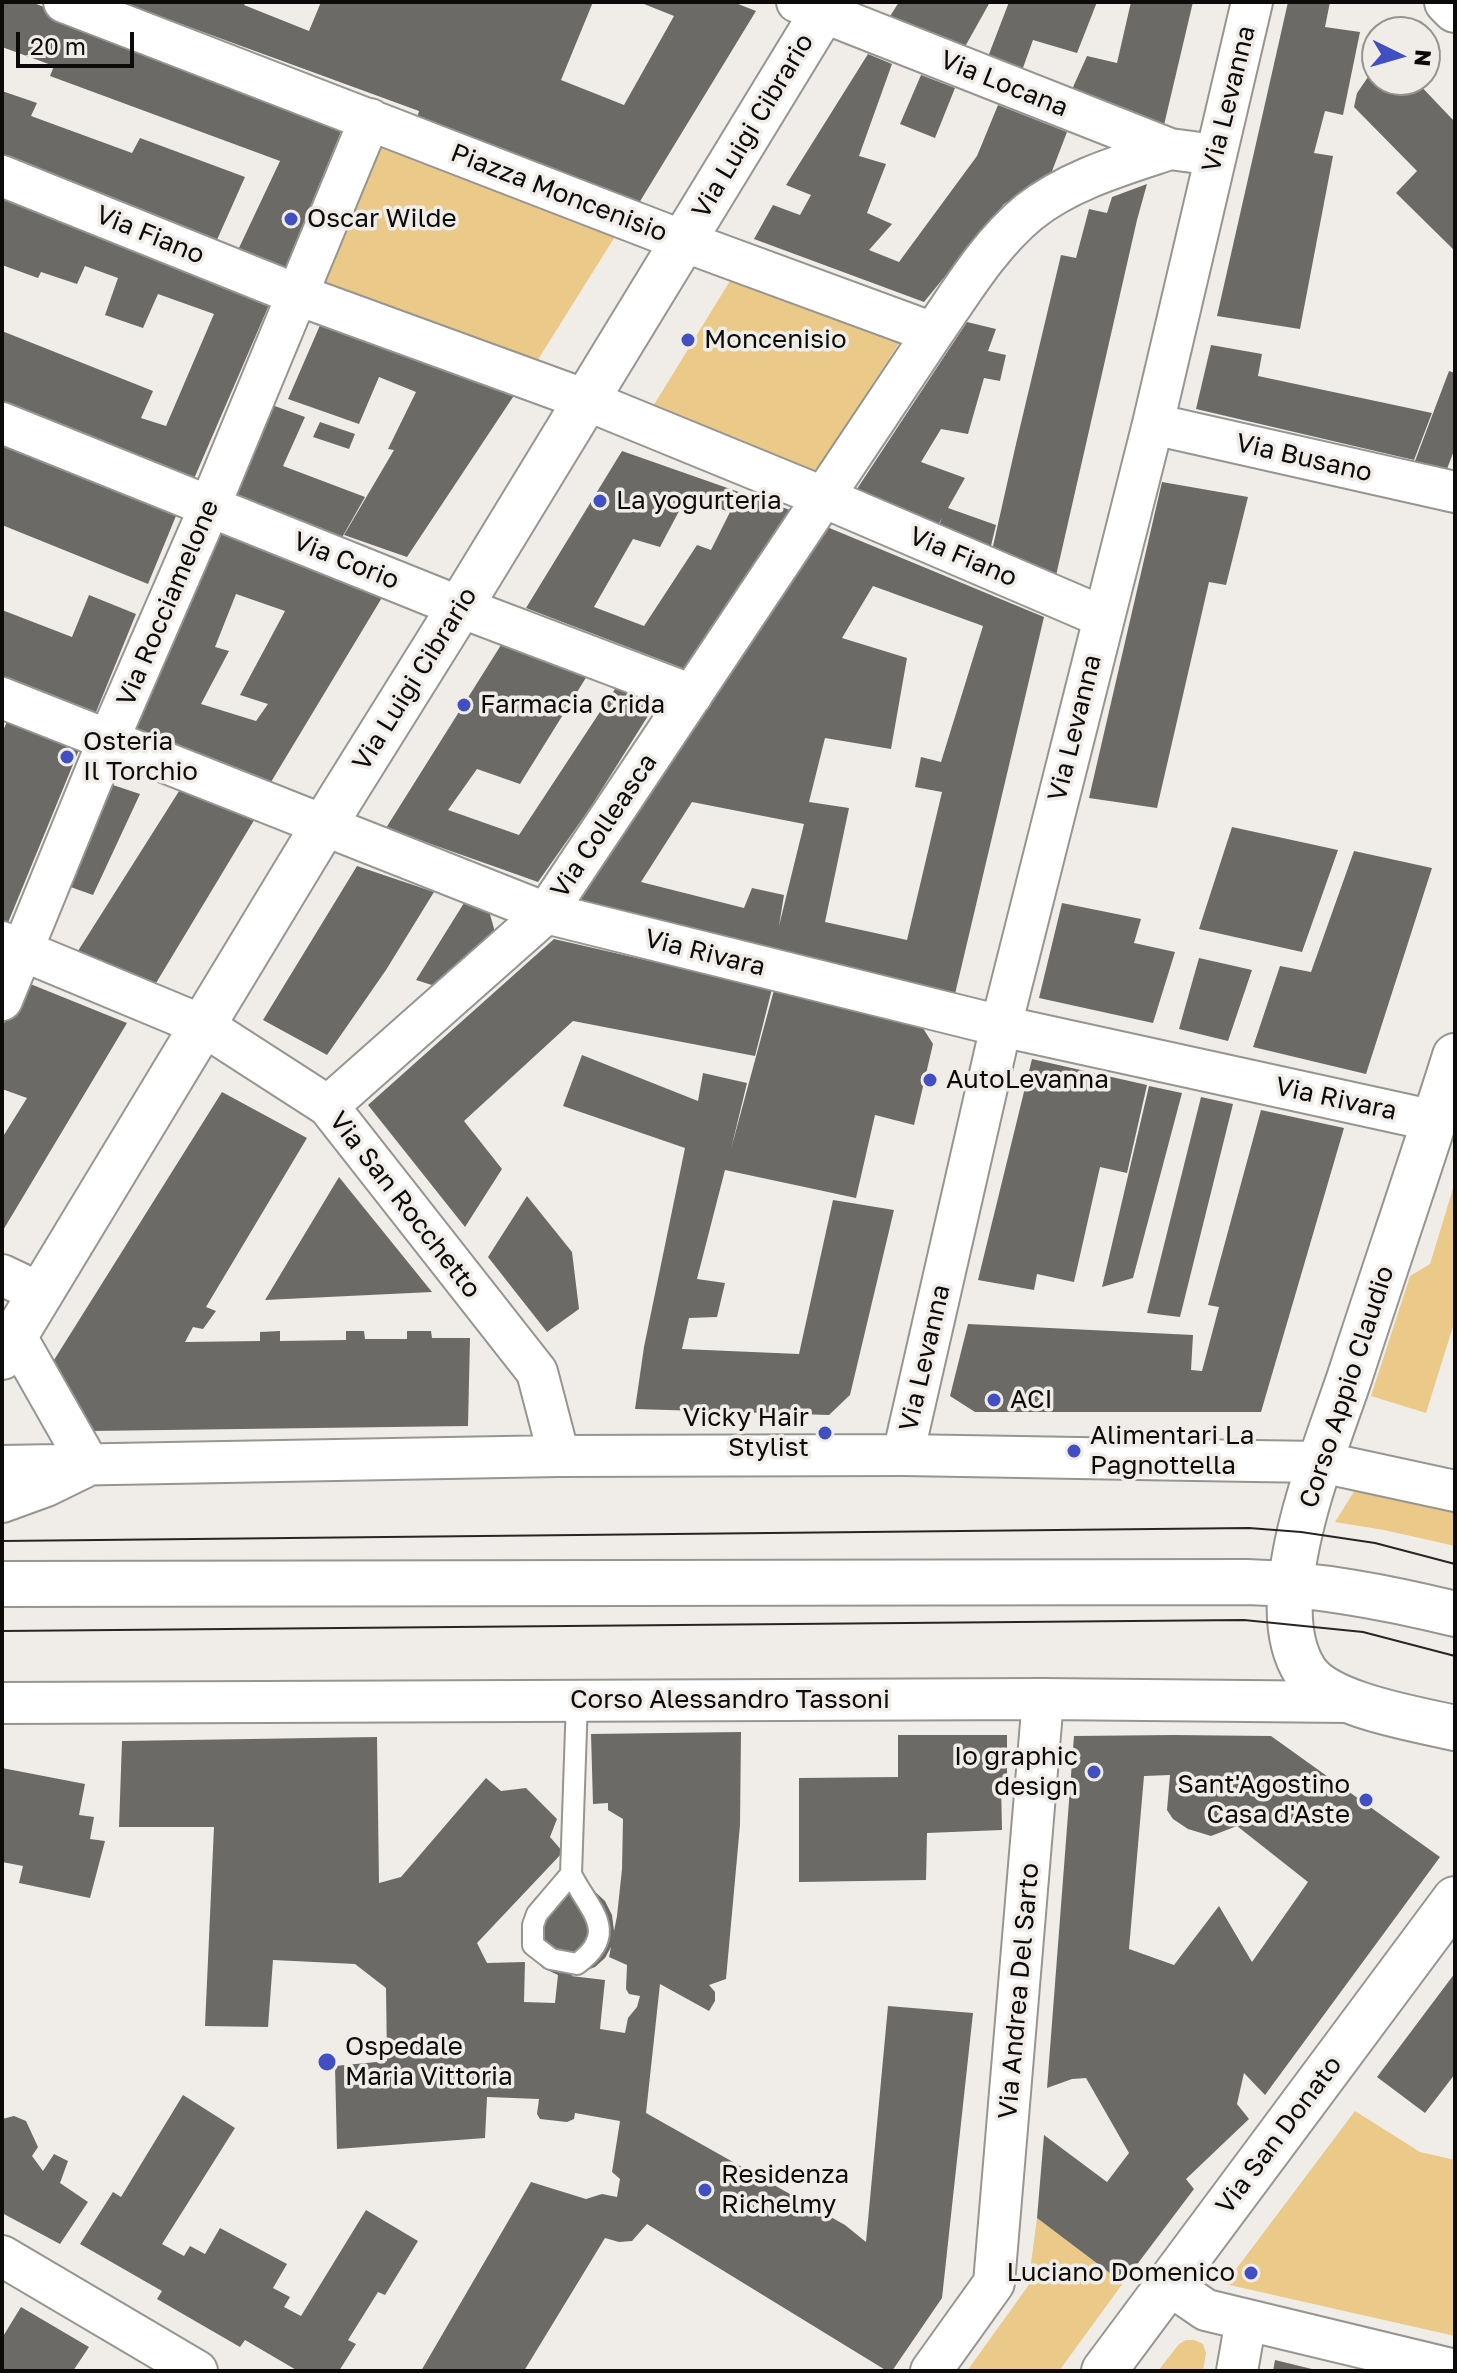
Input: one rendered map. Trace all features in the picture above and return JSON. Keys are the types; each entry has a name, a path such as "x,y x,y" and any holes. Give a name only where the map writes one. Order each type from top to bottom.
{"street":[{"name":"Piazza Moncenisio","path":"64,2 683,241 933,333"},
{"name":"Via Levanna","path":"903,1455 1001,1026 1153,424 1252,2"},
{"path":"1447,2 1455,10"},
{"name":"Via Locana","path":"816,5 1170,149 1215,155"},
{"name":"Via Luigi Cibrario","path":"8,1346 21,1284 204,1026 683,241 816,5"},
{"path":"370,119 298,295 586,400 823,497 980,263 1030,211 1052,196 1109,169 1170,149"},
{"name":"Via Fiano","path":"2,176 298,295"},
{"name":"Via Rocciamelone","path":"2,1000 12,946 108,741 298,295"},
{"name":"Via Corio","path":"2,423 460,607 692,695"},
{"name":"Via Busano","path":"1153,424 1455,492"},
{"name":"Via Fiano","path":"823,497 1103,617"},
{"name":"Via Colleasca","path":"328,1106 546,913 823,497"},
{"name":"Via Rivara","path":"2,698 546,913 1001,1026 1435,1121"},
{"name":"Via San Rocchetto","path":"12,946 204,1026 328,1106 537,1372 559,1456"},
{"name":"Corso Appio Claudio","path":"1348,1702 1321,1688 1305,1673 1295,1651 1290,1625 1291,1583 1301,1532 1321,1462 1455,1056"},
{"path":"8,1346 89,1465"},
{"path":"2,1466 559,1456 903,1455 1321,1462 1455,1491"},
{"path":"2,1502 46,1486 89,1465"},
{"path":"2,1584 1291,1583 1372,1594 1455,1614"},
{"name":"Corso Alessandro Tassoni","path":"2,1703 1043,1699 1348,1702 1455,1728"},
{"name":"Via Andrea Del Sarto","path":"931,2371 994,2283 1043,1699"},
{"name":"Via San Donato","path":"1104,2371 1455,1899"},
{"path":"6,2268 197,2371"},
{"path":"1168,2284 1206,2310 1455,2370"},
{"path":"1237,2371 1246,2320"}],"lane":[{"path":"571,1874 577,1700"}],"shaded area":[{"path":"382,133 621,227 534,366 317,286"},
{"path":"733,276 903,337 815,472 652,408"},
{"path":"1455,1182 1455,1320 1426,1413 1371,1396 1410,1276 1430,1264"},
{"path":"1355,1490 1455,1507 1455,1546 1335,1522"},
{"path":"1355,2111 1420,2152 1455,2160 1455,2336 1225,2284"},
{"path":"1037,2218 1123,2283 1059,2371 967,2371 1028,2286"},
{"path":"1186,2340 1203,2344 1206,2353 1203,2371 1158,2371 1179,2344"}],"building":[{"path":"2,2 31,2 345,122 285,268 238,250 280,161 50,76 54,66 2,47"},
{"path":"121,2 246,2 244,5 309,31 321,2 593,2 561,80 624,105 674,16 639,2 733,2 756,11 639,203 417,118 419,111"},
{"path":"899,2 990,2 962,52 887,21"},
{"path":"1009,2 1097,2 1077,53 1033,40 1020,76 986,62"},
{"path":"1131,2 1193,2 1164,125 1140,125 1069,96 1087,56 1117,63"},
{"path":"1288,2 1330,2 1325,27 1360,32 1343,115 1325,111 1314,153 1333,156 1300,329 1217,316"},
{"path":"868,54 892,64 859,156 886,164 867,213 892,224 869,250 899,262 977,156 998,105 1067,132 1049,179 1004,204 924,302 754,239 773,205 800,215 811,195 786,185"},
{"path":"921,75 955,88 935,138 900,124"},
{"path":"1361,87 1361,96 1430,96 1455,122 1455,251 1396,193 1417,171 1354,107"},
{"path":"2,91 37,103 31,116 132,153 140,138 245,177 216,242 2,159"},
{"path":"1147,184 1055,580 991,555 1016,444 1061,255 1076,258 1089,209 1107,213 1112,197"},
{"path":"2,194 272,298 193,481 2,407 2,331 153,391 141,418 166,426 214,314 158,294 143,328 105,315 118,278 85,266 77,284 41,272 38,278 2,265"},
{"path":"967,322 996,329 988,351 1006,355 1000,381 984,378 968,434 941,429 921,462 965,478 948,508 996,525 989,554 936,532 942,518 934,532 851,498"},
{"path":"321,323 515,394 407,557 344,535 394,450 388,449 416,392 379,377 359,424 288,399"},
{"path":"1211,345 1262,354 1258,376 1432,413 1414,460 1196,409"},
{"path":"1449,371 1455,373 1455,448 1447,469 1415,461"},
{"path":"272,405 305,417 283,466 365,497 340,541 227,499"},
{"path":"320,422 355,434 349,449 313,437"},
{"path":"2,443 178,511 148,584 2,525"},
{"path":"622,451 793,511 685,669 526,608","holes":["686,498 730,512 711,550 697,545 644,626 594,607 633,539 660,547"]},
{"path":"1162,482 1248,497 1226,585 1209,582 1157,808 1089,798"},
{"path":"827,527 1044,617 955,994 578,900","holes":["873,586 983,626 941,762 921,757 915,787 942,792 907,940 825,922 849,808 809,802 825,738 891,749 907,658 842,638","692,802 804,824 779,926 784,895 752,888 744,908 641,882"]},
{"path":"220,528 386,591 268,787 130,736","holes":["236,594 285,611 240,695 268,704 256,721 201,704 229,651 215,647"]},
{"path":"89,595 136,614 94,717 2,681 2,610 72,637"},
{"path":"501,645 587,676 520,784 477,769 448,810 519,835 617,686 658,700 590,808 538,882 386,828"},
{"path":"9,717 81,745 5,930 2,929 2,733"},
{"path":"113,785 140,794 93,895 65,885"},
{"path":"181,788 256,817 150,993 71,962"},
{"path":"1232,827 1338,850 1302,952 1199,929"},
{"path":"1354,851 1432,868 1366,1074 1253,1047 1280,966 1311,972"},
{"path":"357,866 434,892 386,970 327,1055 263,1020"},
{"path":"464,903 489,911 495,932 435,986 416,980"},
{"path":"1062,903 1141,919 1134,943 1175,952 1153,1023 1039,998"},
{"path":"554,939 772,989 755,1056 573,1021 464,1121 502,1169 465,1227 368,1105"},
{"path":"1199,958 1252,970 1228,1041 1179,1029"},
{"path":"23,981 127,1023 2,1232 2,1138 27,1098 2,1089 2,1028"},
{"path":"774,990 921,1025 933,1044 914,1125 875,1115 856,1198 725,1170 697,1279 725,1283 717,1317 689,1318 682,1349 799,1354 833,1200 894,1210 850,1395 829,1415 635,1409 644,1347 685,1148 563,1106 582,1055 698,1101 703,1073 747,1083 731,1149"},
{"path":"1032,1059 1147,1085 1127,1173 1100,1167 1074,1282 1037,1274 1034,1290 978,1280"},
{"path":"1149,1086 1182,1093 1133,1278 1102,1287"},
{"path":"222,1092 307,1138 206,1307 216,1311 203,1329 193,1327 185,1342 260,1341 260,1332 280,1331 280,1341 346,1340 346,1331 364,1331 365,1339 407,1339 407,1331 431,1331 432,1338 470,1338 468,1426 90,1431 54,1360"},
{"path":"1201,1097 1233,1104 1180,1317 1147,1313"},
{"path":"1261,1110 1344,1128 1261,1412 975,1412 950,1396 968,1324 1193,1335 1191,1370 1202,1371 1219,1307 1208,1305"},
{"path":"339,1177 432,1292 265,1300"},
{"path":"527,1196 572,1252 579,1309 547,1332 488,1257"},
{"path":"741,1732 740,1825 726,1979 709,1985 715,1992 715,2001 709,2011 660,1984 646,2113 845,2225 866,2242 888,2006 973,2013 942,2298 892,2371 887,2371 647,2224 632,2241 619,2242 605,2238 524,2371 421,2371 531,2182 586,2199 602,2194 617,2197 620,2179 612,2172 620,2121 575,2113 574,2119 567,2122 540,2119 537,2114 539,2099 487,2097 485,2138 337,2149 335,2066 387,2061 386,1988 355,1964 273,1960 268,2027 205,2026 214,1827 119,1827 122,1741 377,1737 379,1883 401,1877 486,1778 501,1791 526,1788 557,1819 550,1837 563,1852 477,1943 487,1963 525,1962 524,2002 555,2003 558,1975 543,1968 524,1943 522,1927 526,1911 535,1898 547,1888 579,1884 593,1890 605,1901 612,1915 614,1931 617,1916 623,1819 608,1810 608,1803 593,1804 591,1734","holes":["611,1947 609,1957 627,1965 626,1989 629,1994 640,1996 637,2007 628,2018 625,2033 600,2029 605,1980 571,1976 595,1967"]},
{"path":"898,1735 1007,1735 1007,1784 1001,1784 1002,1830 927,1833 926,1880 799,1882 799,1778 898,1777"},
{"path":"1074,1736 1271,1736 1440,1857 1265,2095 1244,2073 1237,2104 1249,2119 1186,2179 1194,2189 1123,2283 1037,2218 1044,2135 1107,2182 1129,2153 1086,2078 1072,2079 1047,2088","holes":["1170,1775 1167,1810 1173,1819 1188,1829 1211,1836 1237,1826 1308,1882 1252,1962 1219,1906 1174,1965 1129,1949 1144,1776"]},
{"path":"2,1768 85,1784 79,1815 94,1817 90,1839 105,1841 90,1898 19,1883 23,1866 2,1862"},
{"path":"1455,1973 1455,2074 1425,2113 1377,2077"},
{"path":"183,2095 235,2128 162,2244 184,2256 190,2246 205,2254 220,2228 287,2264 273,2288 290,2297 284,2307 301,2316 366,2210 418,2241 385,2295 378,2292 348,2340 356,2344 339,2371 298,2371 245,2340 240,2347 157,2299 162,2291 80,2244 113,2192 121,2197"},
{"path":"14,2116 26,2121 38,2147 32,2156 43,2171 54,2154 68,2161 60,2183 88,2202 60,2244 2,2213 2,2119"},
{"path":"21,2307 89,2347 73,2371 2,2371 2,2338"},
{"path":"1275,2360 1316,2370 1316,2371 1273,2371"}],"tram line":[{"path":"2,1541 1249,1528 1375,1543 1455,1564"},
{"path":"2,1631 1244,1620 1363,1632 1455,1656"}],"place":[{"name":"Oscar Wilde","path":"291,219"},
{"name":"Moncenisio","path":"688,340"},
{"name":"La yogurteria","path":"600,501"},
{"name":"Farmacia Crida","path":"464,705"},
{"name":"Osteria Il Torchio","path":"67,757"},
{"name":"AutoLevanna","path":"930,1080"},
{"name":"ACI","path":"994,1400"},
{"name":"Vicky Hair Stylist","path":"825,1433"},
{"name":"Alimentari La Pagnottella","path":"1074,1451"},
{"name":"Io graphic design","path":"1094,1772"},
{"name":"Sant'Agostino Casa d'Aste","path":"1366,1800"},
{"name":"Ospedale Maria Vittoria","path":"327,2062"},
{"name":"Residenza Richelmy","path":"705,2190"},
{"name":"Luciano Domenico","path":"1251,2273"}]}
